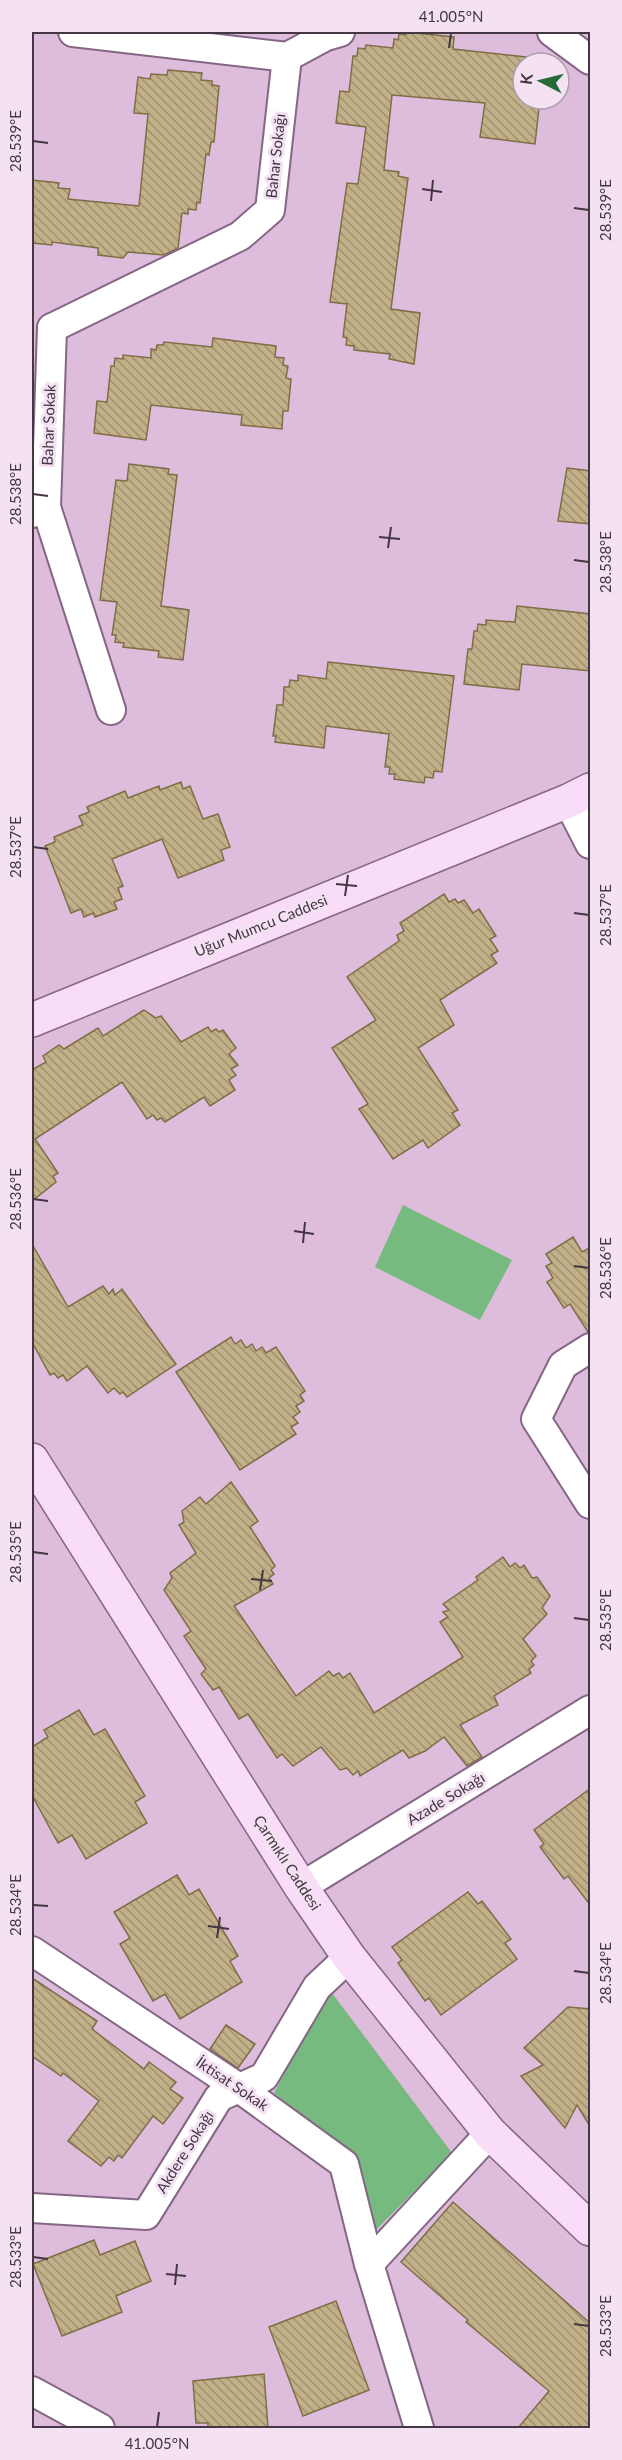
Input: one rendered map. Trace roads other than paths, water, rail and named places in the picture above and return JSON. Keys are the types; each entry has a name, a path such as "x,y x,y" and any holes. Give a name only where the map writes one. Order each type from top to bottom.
{"main road":[{"name":"Uğur Mumcu Caddesi","path":"32,1020 579,795"},
{"name":"Çarmıklı Caddesi","path":"32,1460 301,1887 349,1958 490,2133 591,2229"}],"street":[{"path":"73,32 287,57 326,36 340,32"},
{"path":"552,32 585,47"},
{"name":"Bahar Sokağı","path":"42,326 240,236 270,210 287,57"},
{"name":"Bahar Sokak","path":"42,326 39,510 111,710"},
{"path":"579,795 591,844"},
{"path":"591,1348 563,1365 536,1419 591,1504"},
{"name":"Azade Sokağı","path":"301,1887 591,1710"},
{"name":"İktisat Sokak","path":"32,1951 239,2088 344,2164 369,2264 419,2428"},
{"name":"Akdere Sokağı","path":"32,2208 146,2215 219,2097 264,2077 317,1987 349,1958"},
{"path":"369,2264 490,2133"},
{"path":"32,2391 100,2428"}]}
